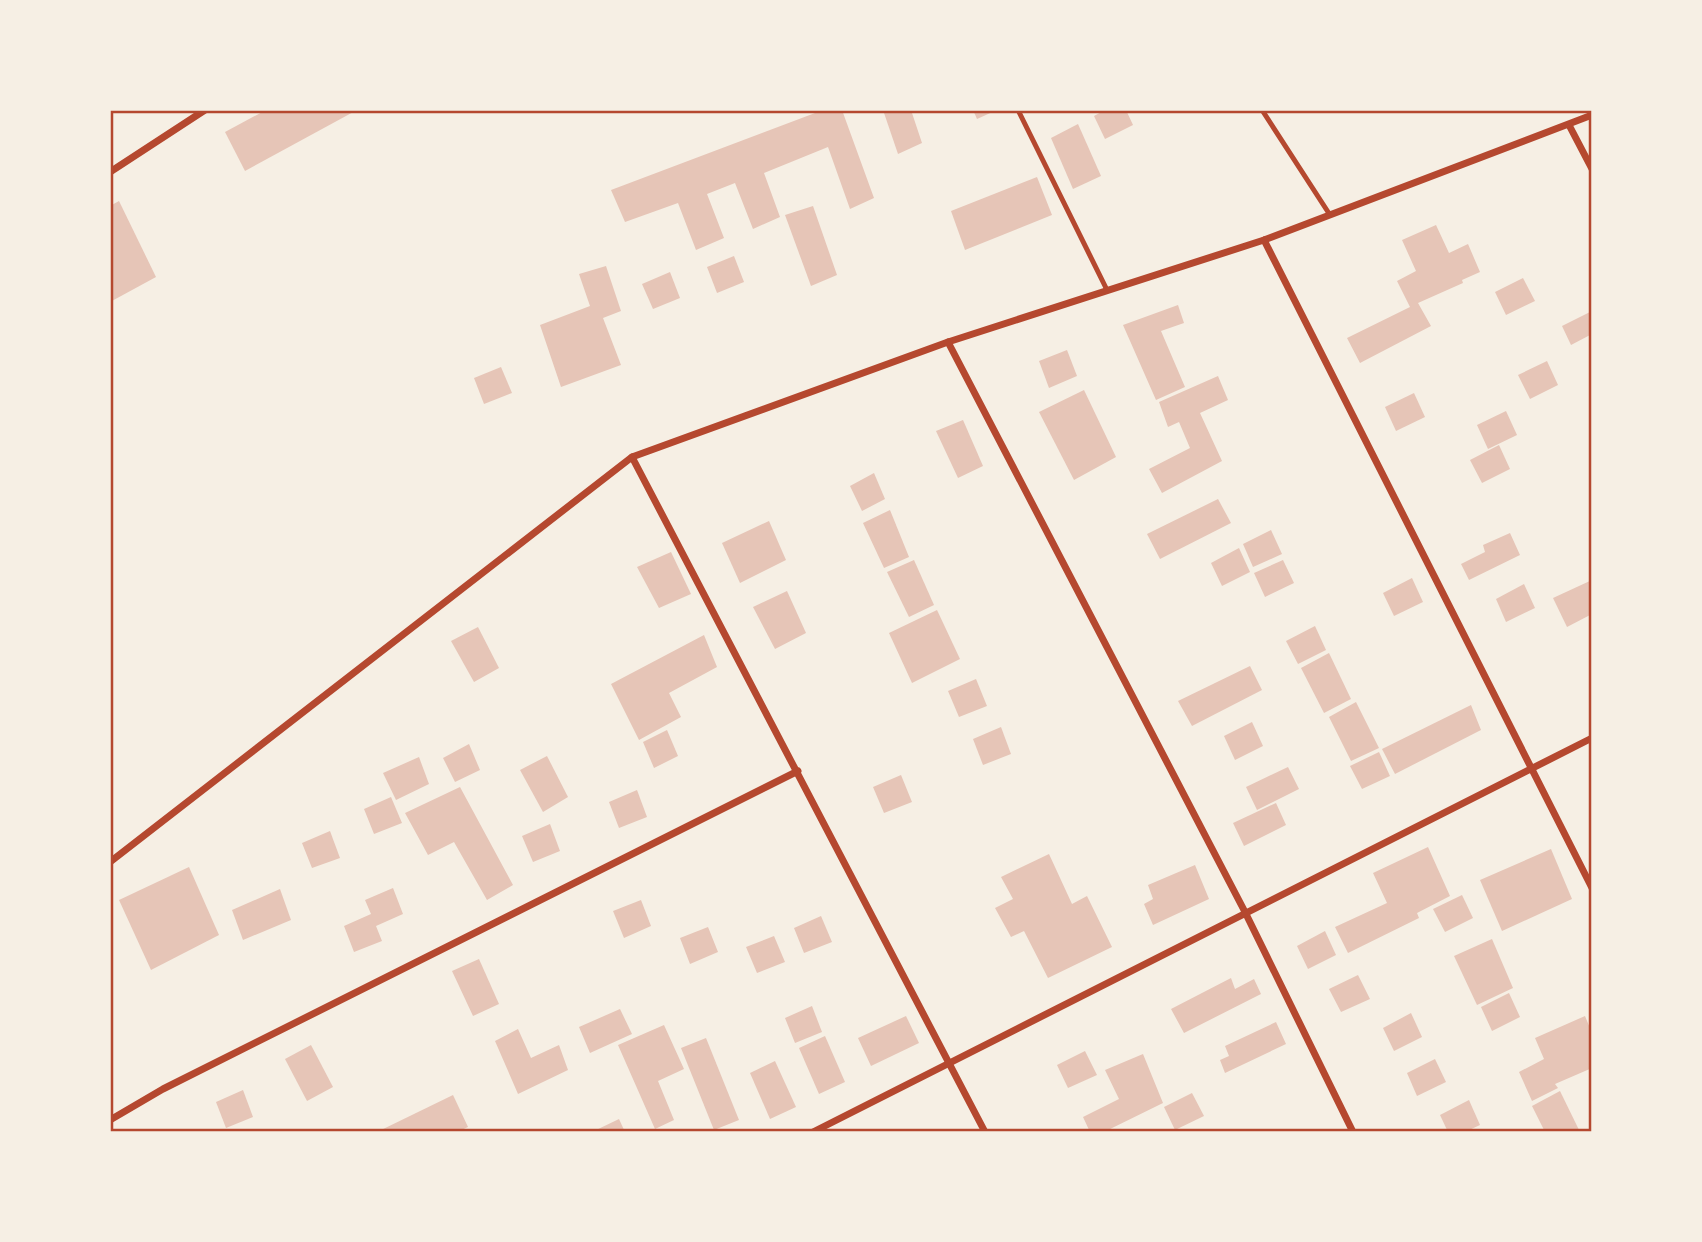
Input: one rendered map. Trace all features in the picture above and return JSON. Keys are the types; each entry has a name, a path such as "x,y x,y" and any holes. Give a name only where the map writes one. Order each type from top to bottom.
{"street":[{"path":"110,173 205,110"},
{"path":"110,862 632,457 948,342 1264,240 1592,115"},
{"path":"1569,125 1592,169"},
{"path":"1264,240 1592,888"},
{"path":"948,342 1245,912 1353,1132"},
{"path":"632,457 985,1132"},
{"path":"813,1132 1592,738"},
{"path":"110,1120 163,1089 798,771"}],"lane":[{"path":"1018,110 1107,290"},
{"path":"1262,110 1330,215"}],"building":[{"path":"266,110 357,110 245,171 225,132"},
{"path":"823,110 842,110 874,198 850,209 828,147 764,173 780,217 753,229 735,183 707,194 724,238 696,250 678,203 625,222 611,190"},
{"path":"883,110 911,110 922,143 898,154"},
{"path":"973,110 997,110 977,119"},
{"path":"1105,110 1126,110 1133,125 1105,139 1094,116"},
{"path":"1078,124 1101,176 1073,189 1051,138"},
{"path":"1037,177 1052,215 965,250 951,211"},
{"path":"119,201 156,277 110,302 110,206"},
{"path":"813,206 837,275 811,286 785,215"},
{"path":"1436,225 1449,253 1468,244 1480,272 1462,280 1463,283 1418,303 1431,326 1360,363 1347,338 1410,307 1397,281 1416,271 1402,240"},
{"path":"734,256 744,282 717,293 707,267"},
{"path":"606,266 621,311 603,318 621,365 561,387 540,325 590,306 579,274"},
{"path":"670,272 680,298 653,309 642,284"},
{"path":"1523,278 1535,301 1506,315 1495,292"},
{"path":"1178,305 1184,323 1161,331 1185,387 1156,400 1123,325"},
{"path":"1592,311 1592,334 1571,345 1562,326"},
{"path":"1067,350 1077,376 1049,388 1039,361"},
{"path":"1547,361 1558,385 1530,399 1518,375"},
{"path":"501,367 512,393 484,404 474,378"},
{"path":"1218,376 1228,400 1200,413 1222,461 1162,493 1149,469 1190,448 1179,422 1168,427 1159,402"},
{"path":"1084,390 1116,457 1074,480 1039,412"},
{"path":"1414,393 1425,417 1396,431 1385,407"},
{"path":"1506,411 1517,435 1488,449 1477,425"},
{"path":"963,420 983,466 958,478 936,431"},
{"path":"1499,445 1510,469 1482,483 1470,460"},
{"path":"874,473 885,499 862,511 850,486"},
{"path":"1218,499 1231,523 1160,559 1147,534"},
{"path":"890,510 909,557 884,568 863,523"},
{"path":"769,521 786,560 740,583 722,543"},
{"path":"1271,530 1282,554 1253,567 1243,544"},
{"path":"1510,533 1520,555 1469,580 1461,564 1485,552 1483,545"},
{"path":"1239,548 1250,572 1222,586 1211,563"},
{"path":"671,552 691,594 659,608 637,567"},
{"path":"914,560 934,605 909,617 887,572"},
{"path":"1283,560 1294,583 1265,597 1254,573"},
{"path":"1412,578 1423,602 1394,616 1383,593"},
{"path":"1592,580 1592,614 1567,627 1553,598"},
{"path":"1524,584 1535,608 1506,622 1496,599"},
{"path":"787,591 806,633 775,649 753,607"},
{"path":"937,610 960,659 912,683 889,633"},
{"path":"1315,626 1326,650 1298,664 1286,641"},
{"path":"478,627 499,668 474,682 451,641"},
{"path":"704,635 717,667 669,693 681,717 639,740 611,684"},
{"path":"1329,653 1351,699 1324,713 1301,668"},
{"path":"1250,666 1262,690 1192,726 1178,701"},
{"path":"976,679 987,706 959,717 948,691"},
{"path":"1356,702 1379,748 1351,761 1329,717"},
{"path":"1471,705 1481,730 1395,774 1382,749"},
{"path":"1252,722 1263,746 1235,760 1224,736"},
{"path":"1001,727 1011,754 983,765 973,739"},
{"path":"667,730 678,756 654,768 643,742"},
{"path":"469,744 480,770 455,782 443,758"},
{"path":"1379,752 1390,776 1362,789 1350,766"},
{"path":"547,756 568,797 543,812 520,770"},
{"path":"419,757 429,784 396,800 383,773"},
{"path":"1288,767 1299,789 1257,810 1246,787"},
{"path":"901,775 912,802 884,813 873,787"},
{"path":"460,787 513,885 487,900 454,842 428,855 405,813"},
{"path":"637,790 647,817 619,828 609,802"},
{"path":"391,797 402,823 374,834 364,809"},
{"path":"1276,803 1286,825 1244,846 1233,823"},
{"path":"550,824 560,851 533,862 522,836"},
{"path":"330,831 340,858 312,868 302,843"},
{"path":"1428,847 1450,896 1417,913 1419,918 1348,953 1335,927 1387,903 1373,873"},
{"path":"1551,849 1572,899 1502,931 1480,880"},
{"path":"1049,854 1072,904 1087,896 1112,947 1048,978 1024,931 1011,937 995,908 1013,899 1001,877"},
{"path":"1195,865 1209,899 1153,925 1144,904 1153,899 1148,885"},
{"path":"189,867 219,935 151,970 119,900"},
{"path":"393,888 403,914 376,926 382,941 354,952 344,926 371,914 365,900"},
{"path":"280,889 291,920 243,940 232,910"},
{"path":"1462,895 1473,918 1445,932 1433,909"},
{"path":"641,900 651,926 624,938 613,911"},
{"path":"821,916 832,942 804,953 794,928"},
{"path":"708,927 718,952 690,964 680,938"},
{"path":"1325,931 1336,955 1308,969 1297,946"},
{"path":"774,936 785,962 757,973 746,947"},
{"path":"1492,939 1513,988 1477,1005 1454,956"},
{"path":"479,959 499,1004 473,1016 452,971"},
{"path":"1358,975 1370,999 1341,1012 1329,989"},
{"path":"1231,978 1235,989 1254,979 1261,994 1184,1033 1171,1009"},
{"path":"1509,993 1520,1017 1492,1031 1481,1007"},
{"path":"812,1006 822,1032 795,1043 785,1018"},
{"path":"620,1009 632,1034 590,1053 579,1027"},
{"path":"1411,1013 1422,1037 1394,1051 1383,1028"},
{"path":"906,1016 919,1043 871,1066 858,1038"},
{"path":"1585,1016 1592,1033 1592,1068 1555,1084 1558,1088 1532,1101 1519,1072 1544,1059 1535,1038"},
{"path":"1276,1022 1286,1044 1225,1073 1220,1060 1229,1056 1225,1046"},
{"path":"664,1025 684,1069 658,1081 674,1120 655,1129 618,1045"},
{"path":"518,1029 531,1058 559,1045 568,1070 518,1094 495,1041"},
{"path":"825,1036 845,1082 819,1094 799,1048"},
{"path":"706,1038 739,1120 714,1130 681,1048"},
{"path":"311,1045 333,1087 307,1101 285,1059"},
{"path":"1085,1051 1097,1075 1068,1088 1057,1065"},
{"path":"1143,1054 1163,1103 1104,1132 1090,1132 1083,1117 1119,1099 1105,1070"},
{"path":"1435,1059 1446,1082 1417,1096 1407,1073"},
{"path":"775,1061 796,1107 770,1119 750,1073"},
{"path":"243,1090 253,1117 226,1128 216,1102"},
{"path":"1560,1091 1580,1132 1545,1132 1532,1106"},
{"path":"1192,1093 1204,1116 1175,1130 1164,1107"},
{"path":"453,1095 468,1127 457,1132 377,1132"},
{"path":"1469,1100 1480,1125 1465,1132 1448,1132 1440,1115"},
{"path":"619,1119 625,1132 592,1132"}]}
